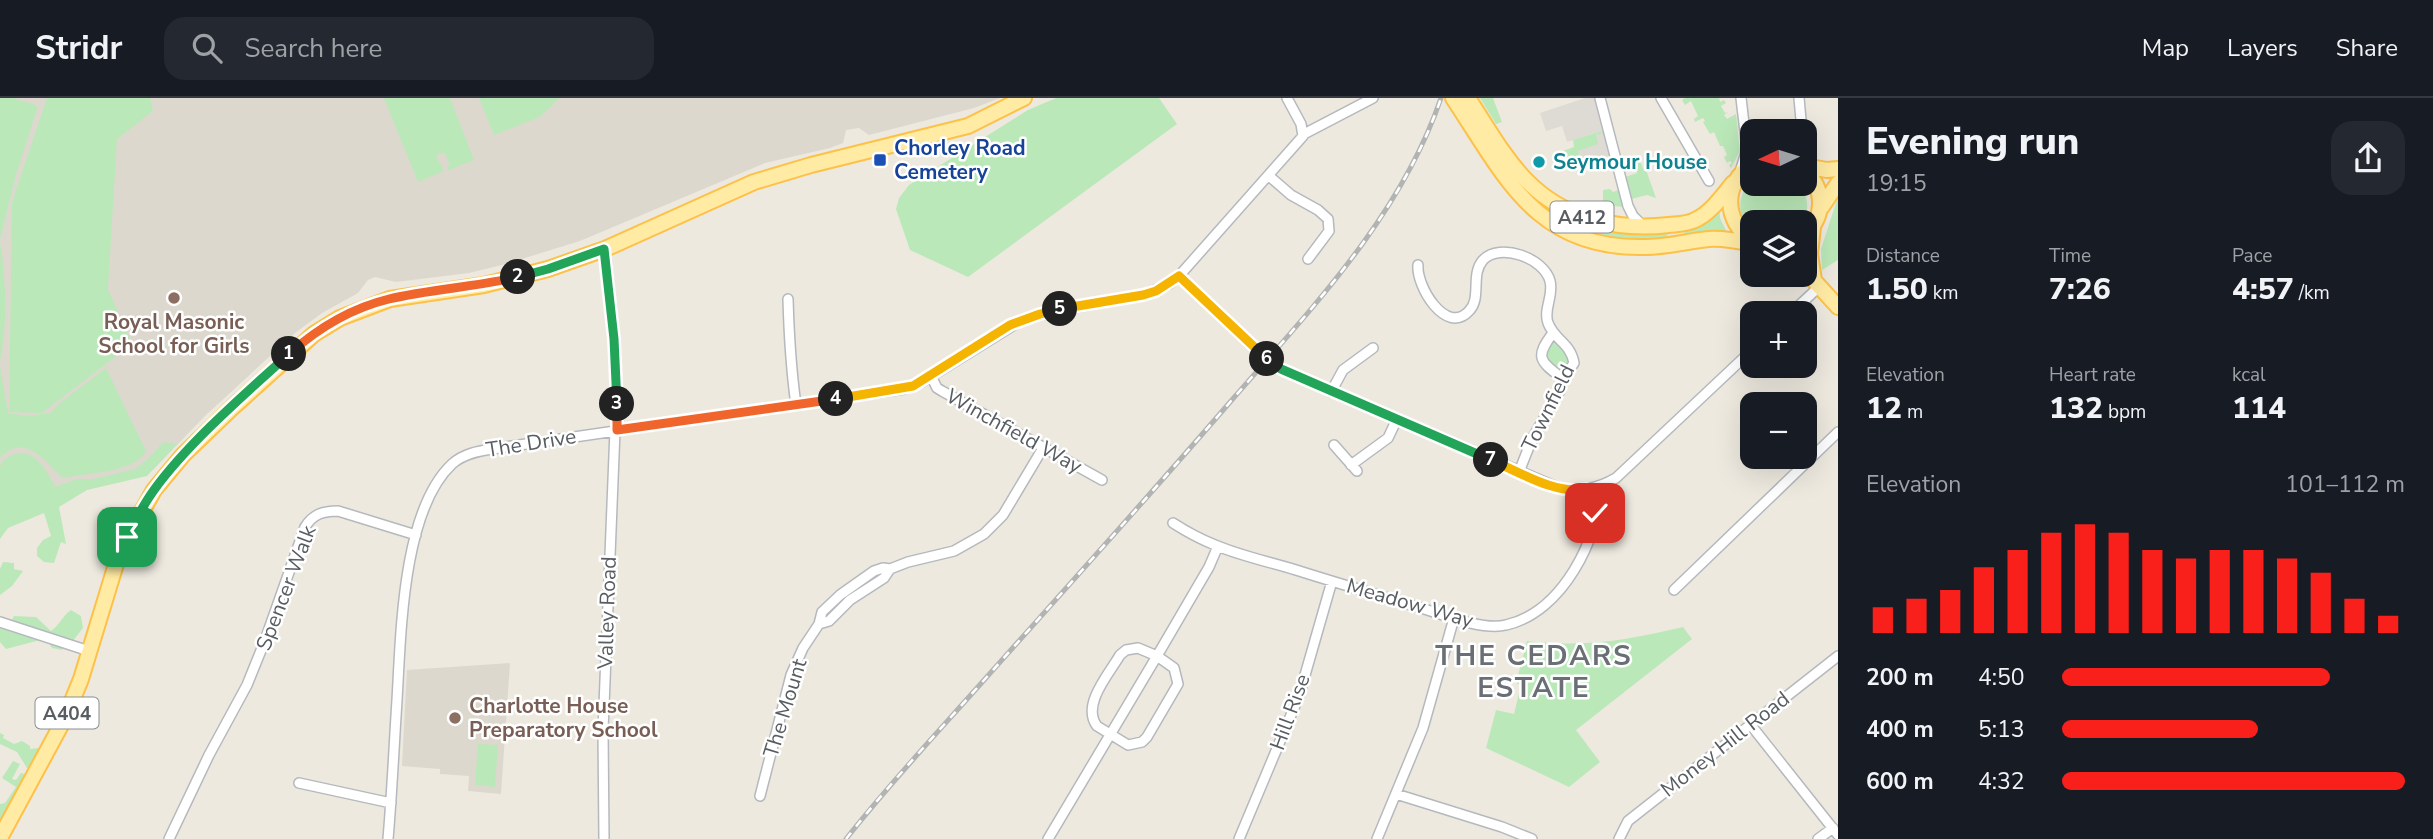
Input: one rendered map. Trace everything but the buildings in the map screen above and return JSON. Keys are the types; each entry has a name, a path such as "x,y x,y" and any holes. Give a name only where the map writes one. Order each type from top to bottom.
{"main road":[{"name":"A404","path":"4,836 66,716 120,551 154,490 183,456 233,407 314,334 340,318 378,302 484,285 548,269 604,249 754,182 810,165 968,126 1024,98"},
{"name":"A412","path":"1453,98 1526,204 1551,224 1572,235 1628,247 1661,246 1710,239 1740,241"},
{"name":"A412","path":"1468,98 1525,180 1543,197 1586,218 1644,227 1693,221 1707,214 1736,179"},
{"path":"1817,169 1838,169"},
{"path":"1740,176 1736,179 1730,199 1732,219 1740,230"},
{"path":"1817,216 1838,183"},
{"path":"1817,188 1821,197 1821,208"},
{"path":"1817,283 1838,307"}],"street":[{"path":"1287,98 1304,134 1373,98"},
{"path":"1600,98 1628,206 1644,227"},
{"path":"1661,98 1709,181"},
{"path":"1741,98 1745,119"},
{"path":"1799,98 1801,119"},
{"name":"The Drive","path":"388,839 404,601 416,535 427,500 440,478 457,460 492,449 904,389 931,376 1022,320 1156,291 1179,276 1304,134"},
{"path":"1736,179 1740,169"},
{"path":"1269,176 1291,195 1318,210 1328,219 1329,231 1308,259"},
{"name":"Valley Road","path":"604,249 614,339 616,430 603,731 604,839"},
{"name":"Townfield","path":"1418,265 1417,274 1426,295 1441,311 1455,317 1466,314 1473,305 1478,268 1493,254 1505,253 1532,260 1543,267 1549,278 1551,298 1546,315 1553,333 1569,347 1573,367 1563,379 1562,389 1532,439 1519,471"},
{"path":"1179,276 1253,347 1281,369 1559,488 1578,491 1601,486 1622,473 1740,361"},
{"path":"788,299 788,345 796,405"},
{"path":"1553,333 1542,348 1541,360 1563,379"},
{"path":"1331,391 1343,370 1373,348"},
{"name":"Winchfield Way","path":"931,376 942,391 1102,480"},
{"path":"1334,445 1354,468 1388,438 1396,419"},
{"path":"1674,590 1838,432"},
{"name":"The Mount","path":"760,796 791,675 803,648 819,624 822,612 840,595 874,571 954,551 984,534 1003,515 1043,448"},
{"name":"Meadow Way","path":"1173,523 1218,546 1454,618 1503,626 1538,612 1561,589 1578,564 1591,536 1595,513 1600,505 1601,486"},
{"path":"1586,489 1595,513"},
{"name":"Spencer Walk","path":"169,839 209,755 247,685 305,527 310,520 326,511 338,511 416,535"},
{"path":"1048,839 1209,567 1218,546"},
{"name":"Hill Rise","path":"1239,839 1299,696 1332,581"},
{"path":"1377,839 1423,727 1454,618"},
{"path":"0,622 89,651"},
{"path":"1138,648 1157,656 1174,668 1178,684 1147,737 1128,745 1095,724 1091,707 1120,655 1126,650 1138,648"},
{"name":"Money Hill Road","path":"1619,839 1628,821 1838,656"},
{"path":"1750,724 1835,832 1818,839"},
{"path":"299,783 391,803"},
{"path":"1396,794 1532,839"}],"shaded area":[{"name":"Royal Masonic School for Girls","path":"0,98 1000,98 974,108 869,135 859,128 846,130 843,143 765,163 580,241 502,265 469,273 396,282 375,277 368,280 358,293 322,313 295,333 205,416 153,470 0,507"},
{"path":"1585,98 1597,98 1613,159 1608,156 1582,164 1577,151 1602,131 1567,142 1562,126 1546,131 1540,113"},
{"name":"Charlotte House Preparatory School","path":"510,663 501,794 468,791 469,776 440,774 440,769 402,766 407,670"}],"green space":[{"path":"0,98 13,98 36,105 37,109 16,175 0,239"},
{"path":"47,98 150,98 153,111 117,139 108,289 132,344 42,413 9,412 12,202"},
{"path":"384,98 450,98 474,160 449,170 447,167 450,165 445,153 438,153 436,156 444,171 418,182"},
{"path":"479,98 559,98 540,117 494,135"},
{"path":"1056,98 1159,98 1177,124 968,277 910,250 896,209 899,198 909,185 1028,110"},
{"path":"1480,98 1493,98 1502,122 1496,124"},
{"path":"1719,98 1720,102 1724,100 1726,103 1721,106 1725,113 1728,112 1724,115 1727,119 1736,114 1740,151 1731,168 1729,165 1732,163 1727,163 1724,157 1727,155 1714,132 1710,134 1703,118 1695,122 1694,119 1698,116 1691,101 1685,105 1682,100"},
{"path":"1602,131 1603,133 1596,135 1598,144 1578,151 1582,166 1561,169 1557,153 1574,147 1573,140"},
{"path":"1639,158 1656,198 1647,195 1631,199 1625,177 1637,173 1636,170 1631,171 1626,159"},
{"path":"1516,184 1544,202 1671,230 1661,244 1630,244 1565,229"},
{"path":"1610,189 1613,192 1621,189 1624,207 1603,205 1603,190"},
{"path":"1742,196 1805,196 1807,210 1741,210"},
{"path":"1838,197 1838,260 1822,270 1821,249"},
{"path":"1719,203 1720,218 1729,237 1677,239"},
{"path":"0,242 5,302 0,361"},
{"path":"1554,342 1564,349 1567,355 1566,367 1561,369 1550,363 1547,356 1549,344"},
{"path":"0,367 8,413 27,416 50,413 106,368 146,451 140,458 121,468 63,478 30,450 15,448 0,457"},
{"path":"163,442 177,444 147,476 87,490 59,507 66,544 61,542 54,563 44,562 37,556 37,548 43,540 51,536 44,513 8,528 0,539 0,467 2,461 12,455 25,453 36,459 55,487 77,479 93,479 135,469"},
{"path":"3,562 14,563 14,569 23,571 12,586 0,595 0,569"},
{"path":"71,610 81,616 83,628 62,650 52,648 49,643 40,640 6,649 0,642 0,625 10,624 14,616 36,617 51,631"},
{"path":"1683,627 1692,639 1576,730 1600,762 1569,787 1486,748 1496,710 1514,714 1521,685 1516,683 1527,641 1568,644 1606,642"},
{"path":"0,733 14,744 22,741 30,746 30,749 38,748 40,753 32,768 27,768 17,752 0,744"},
{"path":"478,744 498,745 495,787 475,785"},
{"path":"13,761 20,764 12,779 16,780 21,773 28,775 0,826 0,804 5,803 16,787 2,778"}],"railway":[{"path":"846,839 1322,296 1351,259 1403,182 1424,141 1441,98"}],"place":[{"name":"Chorley Road Cemetery","path":"880,160"},
{"name":"Seymour House","path":"1539,162"},
{"name":"Royal Masonic School for Girls","path":"174,298"},
{"name":"Charlotte House Preparatory School","path":"455,718"}],"district":[{"name":"THE CEDARS ESTATE","path":"1534,671"}],"route":[{"path":"127,537 154,490 183,456 294,350 340,318 390,299 484,285 548,269 604,249 614,339 617,430 904,389 922,382 1022,320 1104,300 1143,295 1156,291 1179,276 1242,337 1281,369 1559,488 1578,491 1586,489 1595,513"}]}
